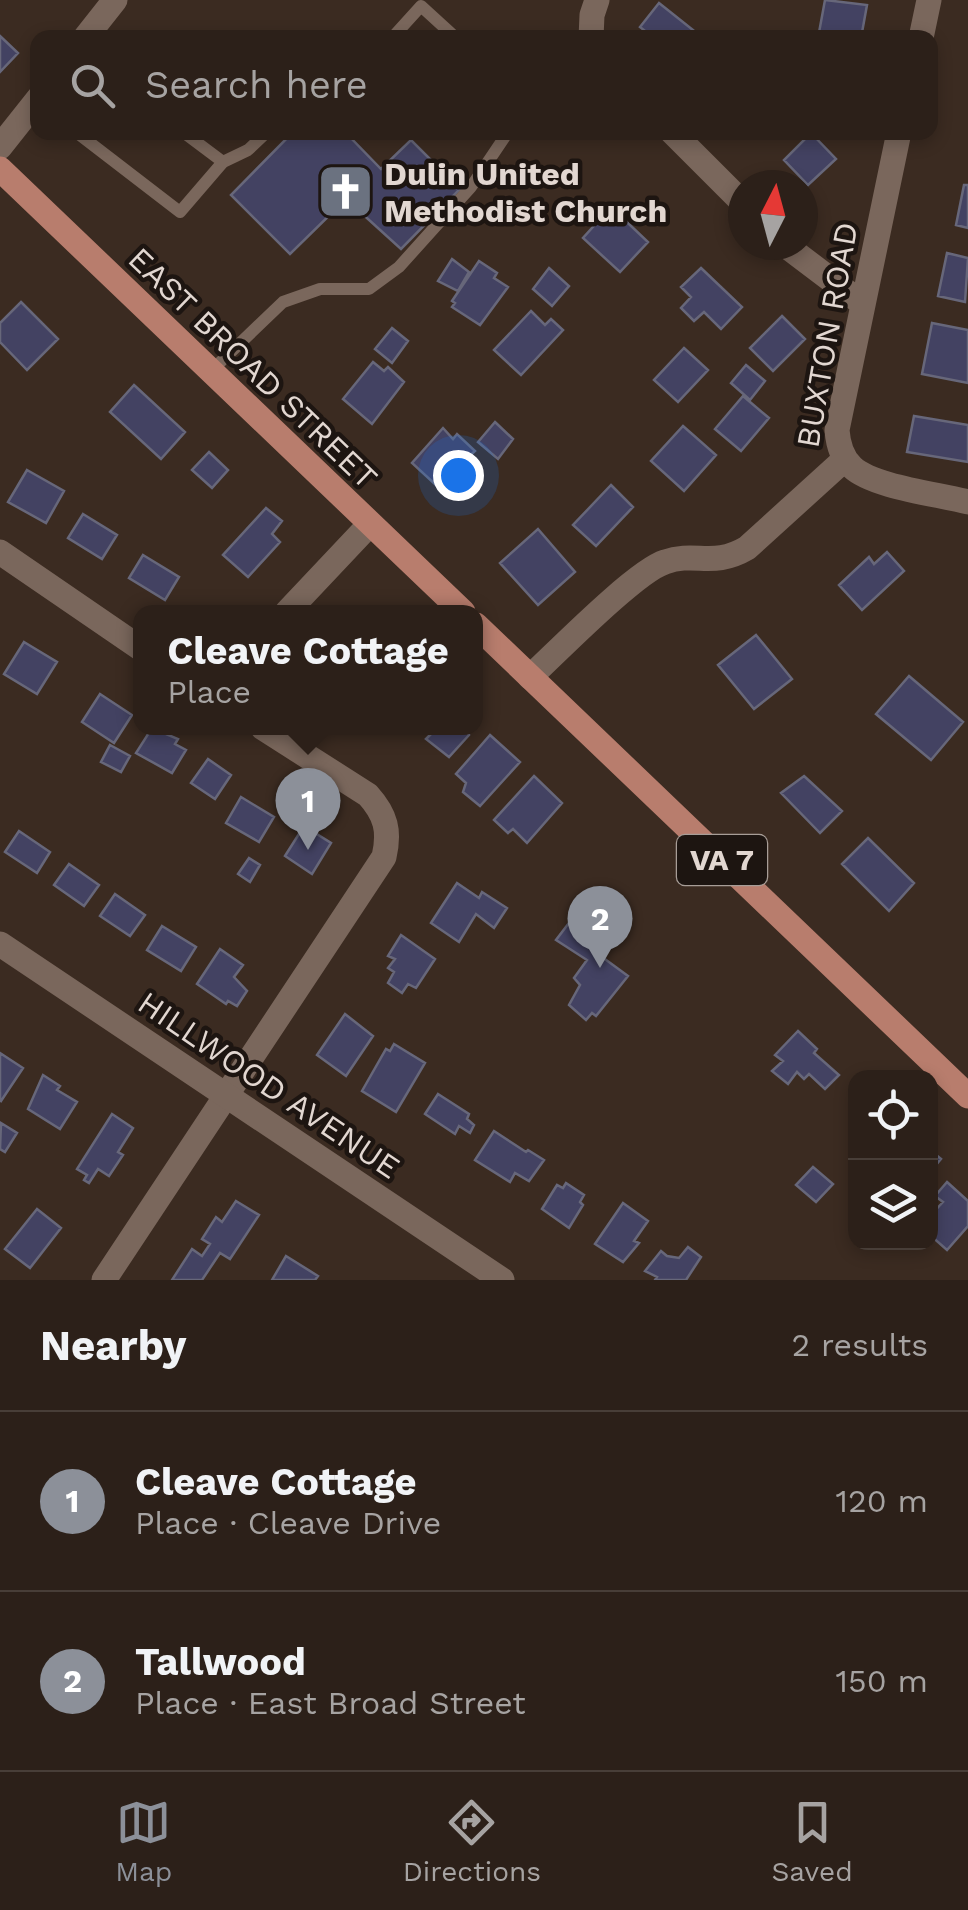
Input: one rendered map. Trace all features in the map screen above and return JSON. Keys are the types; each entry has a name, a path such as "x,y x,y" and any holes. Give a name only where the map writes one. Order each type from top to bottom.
{"main road":[{"name":"EAST BROAD STREET","path":"0,169 455,605"},
{"name":"VA 7","path":"483,632 968,1096"}],"street":[{"path":"91,30 114,0"},
{"path":"591,30 597,0"},
{"path":"922,30 929,0"},
{"path":"0,148 30,110"},
{"path":"680,140 728,188"},
{"name":"BUXTON ROAD","path":"530,676 649,569 678,559 732,557 845,459 837,430 897,140"},
{"path":"805,260 863,304"},
{"path":"845,459 867,477 968,502"},
{"path":"294,605 370,524"},
{"path":"0,552 133,643"},
{"path":"104,1280 384,858 387,832 379,808 368,795 275,735"},
{"name":"HILLWOOD AVENUE","path":"0,944 502,1280"}],"lane":[{"path":"399,30 421,6 447,30"},
{"path":"86,140 180,212 223,162 259,140"},
{"path":"194,140 223,162"},
{"path":"210,372 282,302 320,289 368,289 399,267 471,187 498,140"}],"building":[{"path":"825,0 867,5 862,30 819,30"},
{"path":"659,3 693,30 644,30 640,27"},
{"path":"0,36 18,53 0,72"},
{"name":"Dulin United Methodist Church","path":"285,140 353,140 381,169 411,140 460,189 401,249 346,199 290,254 231,195"},
{"path":"804,140 818,140 836,159 818,176 818,170 794,170 784,160"},
{"path":"964,185 968,185 968,228 956,225"},
{"path":"611,207 648,242 620,272 583,238"},
{"path":"947,253 968,258 965,302 938,296"},
{"path":"452,259 469,272 458,291 438,281"},
{"path":"479,261 497,273 494,278 508,287 480,325 452,307 452,301"},
{"path":"549,268 569,286 552,306 533,289"},
{"path":"701,268 742,307 721,329 704,312 694,321 681,308 691,297 681,287"},
{"path":"21,302 58,339 27,370 0,342 0,323"},
{"path":"531,311 545,325 551,319 563,330 521,375 494,350"},
{"path":"782,316 805,339 773,371 750,348"},
{"path":"932,323 968,330 968,383 922,374"},
{"path":"392,328 408,341 392,363 375,349"},
{"path":"684,348 708,370 678,402 654,380"},
{"path":"373,362 384,371 388,367 404,382 372,424 343,399"},
{"path":"746,365 765,381 750,400 731,383"},
{"path":"134,385 185,432 161,459 110,412"},
{"path":"743,396 769,418 741,451 715,429"},
{"path":"914,416 968,425 968,462 907,452"},
{"path":"495,422 513,439 498,459 478,442"},
{"path":"683,426 716,455 684,491 651,461"},
{"path":"443,428 453,439 457,434 475,451 437,486 412,463"},
{"path":"209,452 228,470 212,488 192,470"},
{"path":"27,470 64,491 46,523 8,502"},
{"path":"611,485 633,507 596,546 573,525"},
{"path":"266,508 282,521 272,534 280,542 248,577 223,555"},
{"path":"83,514 117,535 102,559 68,538"},
{"path":"538,529 575,572 538,605 500,563"},
{"path":"887,552 904,571 862,610 839,585 869,557 874,564"},
{"path":"143,555 179,577 165,600 129,578"},
{"path":"756,635 792,679 754,709 718,665"},
{"path":"24,642 57,662 37,694 4,674"},
{"path":"909,676 963,722 931,760 876,714"},
{"path":"100,694 132,715 114,743 82,722"},
{"path":"148,735 169,735 178,739 175,744 186,750 172,773 136,753"},
{"path":"430,735 469,735 449,757 426,739"},
{"path":"490,735 520,762 480,806 463,792 466,783 456,774"},
{"path":"110,745 130,756 121,772 101,762"},
{"path":"208,759 231,775 215,799 191,783"},
{"path":"534,776 562,803 527,843 513,829 508,833 494,820"},
{"path":"804,776 842,811 820,833 781,793"},
{"path":"241,797 274,817 259,842 226,823"},
{"path":"304,826 331,843 312,874 285,856"},
{"path":"19,831 50,852 37,873 5,852"},
{"path":"868,838 914,883 889,911 842,864"},
{"path":"249,858 260,865 250,882 238,874"},
{"path":"69,864 99,885 84,906 54,885"},
{"path":"457,883 479,898 482,892 507,908 494,928 476,914 459,942 431,923"},
{"path":"115,894 145,915 130,936 100,916"},
{"path":"572,919 591,933 583,943 628,976 596,1016 592,1013 586,1020 569,1005 580,985 574,978 587,960 556,940"},
{"path":"162,926 196,947 181,971 147,950"},
{"path":"401,935 435,959 416,988 408,984 402,993 388,983 394,972 388,968 395,959 388,956"},
{"path":"220,949 243,965 234,977 247,991 237,1006 228,1001 226,1004 197,984"},
{"path":"345,1014 373,1036 346,1076 317,1055"},
{"path":"798,1031 817,1049 814,1053 839,1075 825,1089 809,1074 804,1079 797,1072 788,1084 772,1071 783,1061 775,1055"},
{"path":"394,1044 425,1063 396,1112 362,1091 386,1049 390,1051"},
{"path":"0,1053 23,1068 1,1101 0,1100"},
{"path":"43,1075 60,1086 57,1090 77,1102 60,1129 28,1109"},
{"path":"438,1094 469,1114 467,1119 474,1125 470,1133 459,1126 455,1134 425,1114"},
{"path":"112,1114 133,1128 118,1152 123,1155 109,1176 98,1169 89,1183 84,1180 87,1175 77,1169"},
{"path":"1,1123 17,1133 5,1152 0,1149"},
{"path":"494,1131 544,1160 529,1181 515,1173 510,1182 475,1160"},
{"path":"813,1167 833,1184 816,1202 796,1185"},
{"path":"947,1182 968,1201 968,1226 947,1250 938,1242 938,1207 943,1202 938,1192"},
{"path":"566,1183 584,1195 580,1202 583,1205 569,1228 542,1209 557,1185 563,1188"},
{"path":"236,1201 259,1215 230,1259 220,1253 202,1280 172,1280 192,1249 202,1256 210,1244 202,1239 216,1217 222,1222"},
{"path":"623,1203 648,1221 634,1241 639,1243 623,1262 595,1244"},
{"path":"37,1209 61,1228 30,1268 5,1249"},
{"path":"688,1247 701,1257 686,1280 655,1280 657,1277 645,1271 661,1251 679,1258"},
{"path":"286,1256 318,1276 315,1280 272,1280"}],"place":[{"name":"Dulin United Methodist Church","path":"345,192"},
{"name":"Cleave Cottage","path":"308,850"},
{"name":"Tallwood","path":"600,968"}]}
